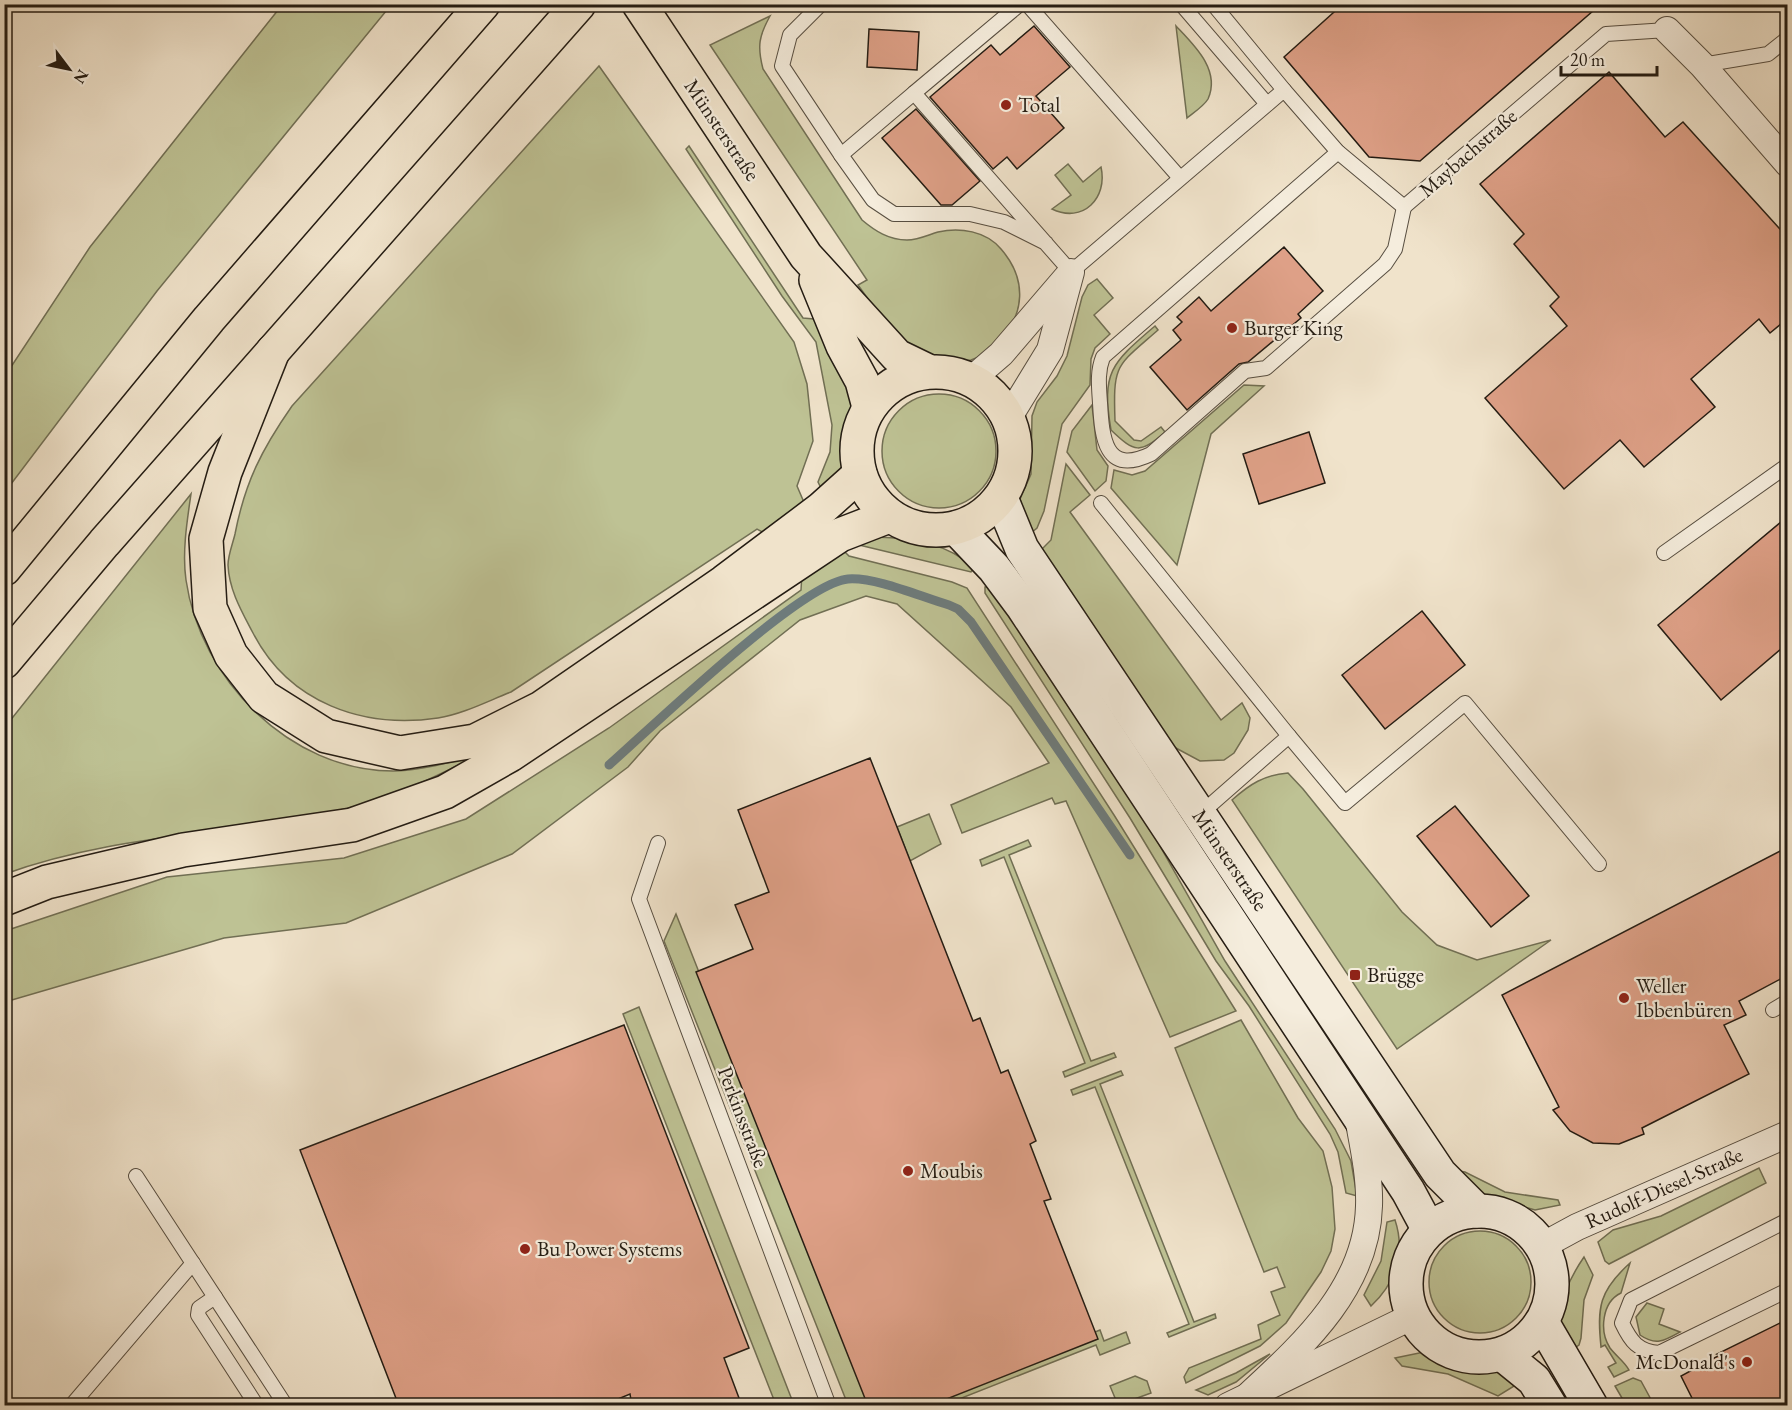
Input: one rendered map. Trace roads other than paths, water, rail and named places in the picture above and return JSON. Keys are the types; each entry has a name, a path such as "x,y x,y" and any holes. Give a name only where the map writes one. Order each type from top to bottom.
{"main road":[{"path":"4,569 208,319 483,4"},
{"name":"Münsterstraße","path":"639,4 806,256 897,356 928,371"},
{"path":"4,662 104,543 572,12"},
{"name":"Münsterstraße","path":"806,256 843,346 862,381 869,407"},
{"path":"273,351 225,472 206,539 210,608 231,655 264,697 326,736 400,753 475,741 542,708 724,582 821,509 860,474"},
{"path":"928,371 951,372 972,379 994,395 1009,417 1015,437 1016,458 1011,479 1001,498 981,517 956,528 933,531 910,526 889,516 871,497 860,474 856,451 860,428 869,407 885,390 906,377 928,371"},
{"name":"Münsterstraße","path":"1001,498 1022,549 1357,1113 1408,1191 1429,1230"},
{"path":"4,899 47,882 183,850 352,825 445,792 510,755 840,535 889,516"},
{"name":"Münsterstraße","path":"956,528 994,568 1187,825 1440,1174 1477,1210"},
{"path":"1477,1210 1496,1212 1530,1231 1542,1246 1549,1264 1552,1284 1549,1304 1542,1322 1517,1346 1502,1354 1481,1357 1451,1351 1425,1334 1413,1316 1406,1294 1407,1270 1415,1249 1429,1230 1444,1220 1477,1210"},
{"path":"1542,1322 1591,1406"},
{"path":"1502,1354 1534,1380 1550,1406"}],"street":[{"name":"Maybachstraße","path":"1668,30 1702,65 1788,164"},
{"path":"972,379 1001,354 1071,272"},
{"path":"1009,417 1050,350 1071,272"},
{"name":"Münsterstraße","path":"1238,1400 1301,1347 1343,1294 1362,1252 1369,1206 1365,1154 1357,1113"},
{"name":"Rudolf-Diesel-Straße","path":"1542,1246 1577,1227 1788,1134"},
{"path":"1238,1400 1413,1316"}],"lane":[{"path":"821,4 790,36 782,66 873,200 894,214 970,214 1004,222 1047,243"},
{"path":"841,154 1020,4"},
{"path":"1027,4 1180,178"},
{"path":"1181,4 1267,104"},
{"name":"Maybachstraße","path":"1213,4 1338,152 1404,207 1606,34 1668,30"},
{"path":"1702,65 1768,54 1788,38"},
{"path":"914,93 1071,272 1284,90"},
{"path":"1338,152 1103,357 1098,368 1102,435 1107,448 1115,456 1126,461 1137,460 1150,454 1245,371 1266,368 1385,264 1395,249 1404,207"},
{"path":"1664,553 1788,465"},
{"path":"1101,503 1345,803 1465,703 1599,864"},
{"path":"1187,825 1289,736"},
{"name":"Perkinsstraße","path":"658,843 639,899 829,1406"},
{"path":"1773,1010 1788,1001"},
{"path":"136,1176 286,1406"},
{"path":"1788,1220 1631,1300 1622,1323 1635,1345 1644,1352 1659,1353 1788,1290"},
{"path":"71,1406 193,1263"},
{"path":"215,1297 199,1308 198,1315 257,1406"}],"waterway":[{"path":"609,765 727,660 797,605 826,587 848,579 872,581 949,605 958,609 971,622 1130,855"}],"place":[{"name":"Total","path":"1006,105"},
{"name":"Burger King","path":"1232,328"},
{"name":"Brügge","path":"1355,975"},
{"name":"Weller Ibbenbüren","path":"1624,998"},
{"name":"Moubis","path":"908,1171"},
{"name":"Bu Power Systems","path":"525,1249"},
{"name":"McDonald's","path":"1747,1362"}]}
